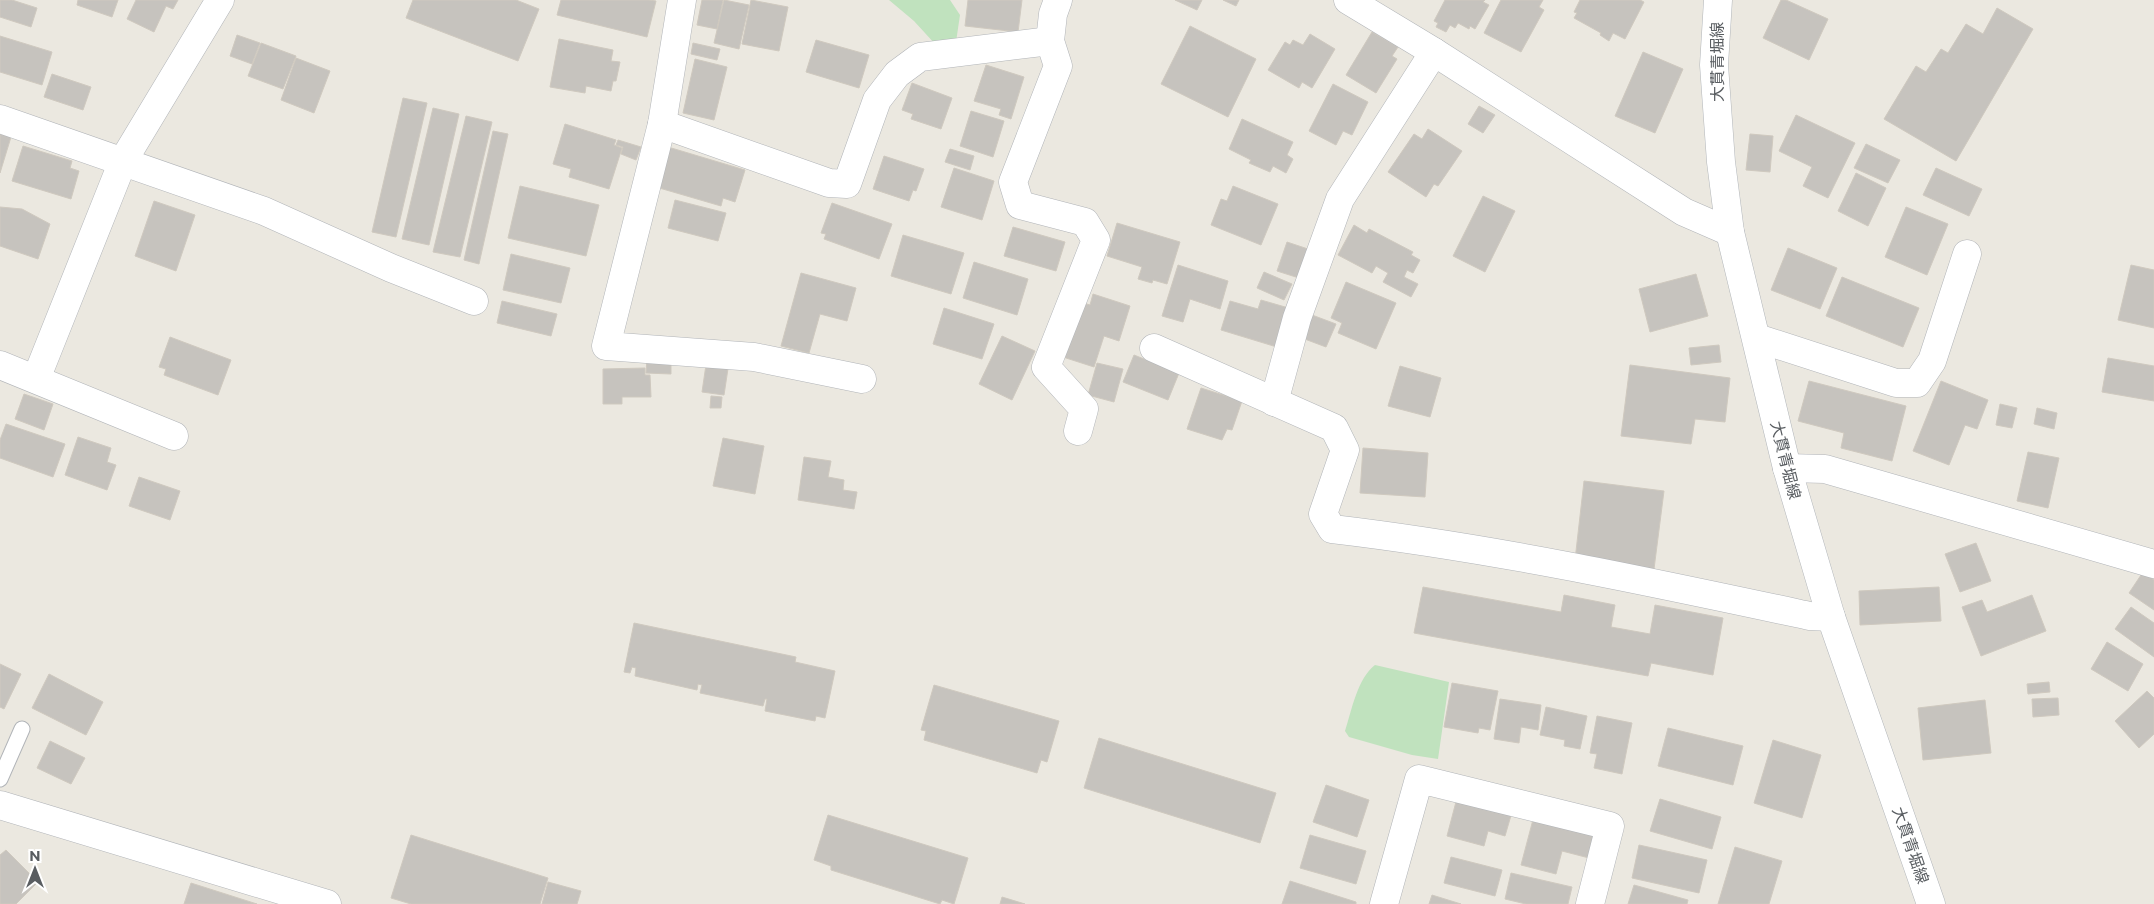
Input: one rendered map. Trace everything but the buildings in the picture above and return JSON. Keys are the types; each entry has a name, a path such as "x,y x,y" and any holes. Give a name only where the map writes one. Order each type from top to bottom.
{"street":[{"path":"36,379 123,161 220,0"},
{"path":"682,0 662,124 606,346 754,357 862,379"},
{"path":"1058,0 1053,14 1050,41 1058,66 1013,182 1020,204 1085,222 1096,240 1046,368 1084,409 1078,432"},
{"path":"1348,0 1434,52 1684,212 1730,232"},
{"name":"大貫青堀線","path":"1718,0 1714,65 1721,162 1730,232 1787,468 1831,617 1931,904"},
{"path":"662,124 829,183 847,184 877,100 897,74 920,57 1050,41"},
{"path":"1274,402 1296,318 1340,199 1434,52"},
{"path":"0,119 264,211 391,268 474,301"},
{"path":"1757,338 1896,383 1917,383 1932,361 1967,254"},
{"path":"1154,348 1334,428 1345,450 1322,514 1332,529 1429,540 1600,571 1810,616 1831,617"},
{"path":"0,365 174,436"},
{"path":"1787,468 1825,469 2154,564"},
{"path":"1384,904 1419,779 1610,826 1590,904"},
{"path":"0,805 327,904"}],"lane":[{"path":"0,780 22,729"}],"green space":[{"path":"889,0 950,0 960,15 956,42 936,45 914,21"},
{"path":"1375,665 1449,682 1438,759 1412,755 1349,737 1345,731 1359,686"}]}
